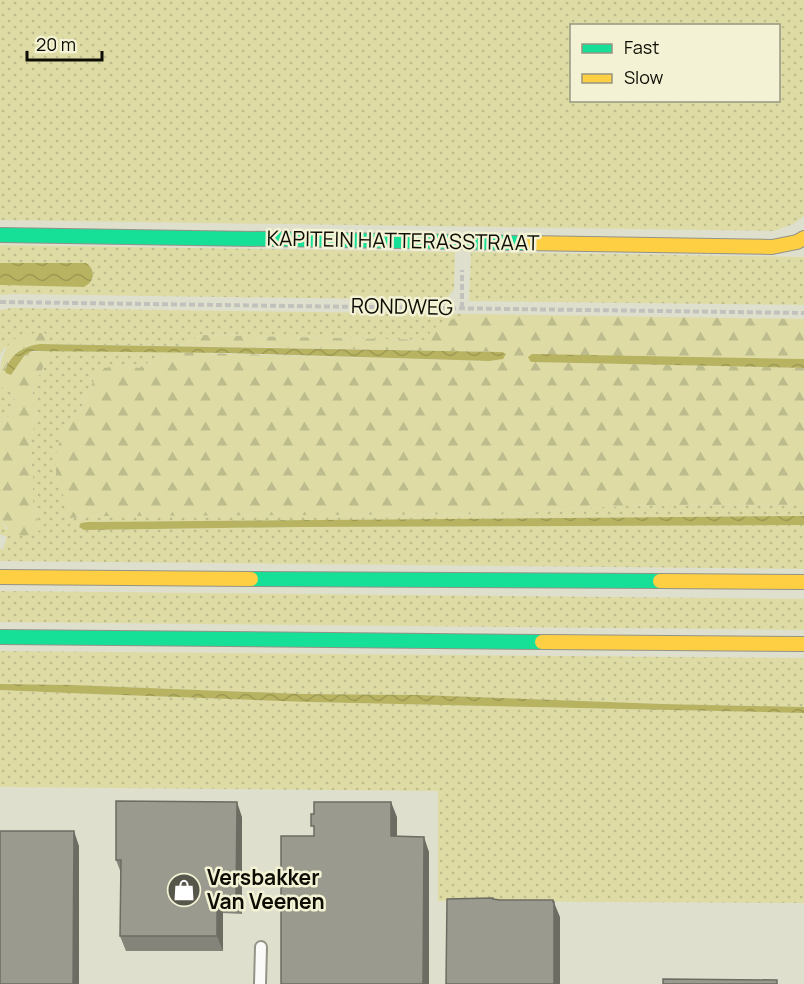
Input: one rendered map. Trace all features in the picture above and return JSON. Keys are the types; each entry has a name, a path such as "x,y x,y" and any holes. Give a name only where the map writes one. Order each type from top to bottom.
{"main road":[{"name":"KAPITEIN HATTERASSTRAAT","path":"0,236 772,247 797,242 804,238"},
{"path":"0,576 804,582"},
{"path":"0,637 804,644"}],"lane":[{"path":"260,984 261,947"}],"path":[{"path":"462,308 463,242"},
{"name":"RONDWEG","path":"0,302 804,313"}],"green space":[{"path":"0,0 804,0 804,216 793,224 774,231 0,220"},
{"path":"0,245 455,252 454,290 445,300 0,295 0,285 84,287 93,278 93,272 86,263 0,263"},
{"path":"471,252 804,257 804,305 469,301"},
{"path":"12,308 469,314 441,324 426,340 202,335 180,346 48,344 45,333 3,349 0,356 0,310"},
{"path":"469,314 804,319 804,359 530,355 532,362 804,368 804,505 627,506 522,514 69,518 66,501 56,480 56,454 64,427 75,417 95,377 105,368 122,365 139,368 167,352 489,361 503,352 180,346 202,335 426,340 433,329"},
{"path":"45,333 48,344 23,349 13,356 5,368 11,375 20,360 30,352 49,351 32,388 36,418 29,447 33,473 33,504 40,530 27,536 21,536 7,528 0,516 0,424 12,411 15,400 10,391 0,386 0,372 4,353 11,342 18,337"},
{"path":"49,351 167,352 139,368 122,365 95,377 85,401 75,417 64,427 56,480 67,501 69,518 522,514 627,506 804,505 804,516 88,522 79,527 83,530 804,525 804,569 0,561 0,549 3,549 7,537 0,534 0,516 6,529 40,530 33,504 33,473 29,447 36,418 32,387"},
{"path":"0,386 10,391 15,400 12,411 0,424"},
{"path":"0,591 804,599 804,630 0,622"},
{"path":"0,651 804,658 804,707 0,684"},
{"path":"0,690 308,702 804,713 804,903 438,901 438,791 0,787"}],"water":[{"path":"0,263 86,263 93,275 84,287 0,285"},
{"path":"40,344 502,352 506,354 503,359 489,361 227,353 32,351 24,356 11,375 6,373 5,370 14,355 23,349"},
{"path":"532,354 804,359 804,368 532,362 528,357"},
{"path":"804,516 804,525 84,530 79,527 81,523 88,522"},
{"path":"0,684 804,707 804,713 308,702 0,690"}],"building":[{"path":"116,801 237,802 236,899 217,898 217,936 120,936 121,860 116,860"},
{"path":"314,802 391,802 391,836 424,837 423,984 281,984 281,836 314,836 311,814 314,814"},
{"path":"0,831 74,831 73,984 0,984"},
{"path":"447,899 553,900 554,984 446,984"},
{"path":"663,979 777,980 777,984 663,984"}],"traffic: fast":[{"path":"0,235 525,243"},
{"path":"251,579 660,581"},
{"path":"0,637 542,642"}],"traffic: slow":[{"path":"525,243 772,247 797,242 804,238"},
{"path":"0,577 251,579"},
{"path":"660,581 804,582"},
{"path":"542,642 804,644"}],"place":[{"name":"Versbakker Van Veenen","path":"184,890"}]}
